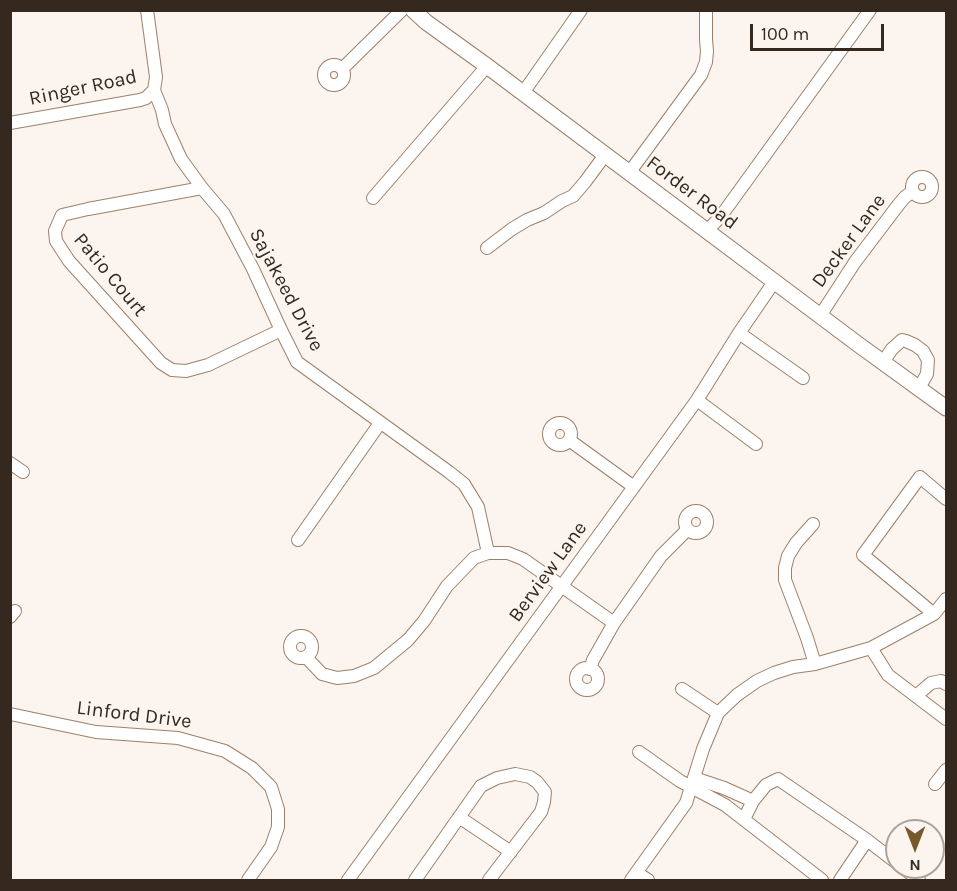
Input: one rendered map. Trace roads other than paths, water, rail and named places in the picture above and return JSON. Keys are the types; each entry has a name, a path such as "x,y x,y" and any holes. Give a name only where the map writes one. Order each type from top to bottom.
{"main road":[{"name":"Forder Road","path":"413,10 774,282 946,408"}],"street":[{"name":"Ringer Road","path":"10,123 146,98 154,90 156,77 147,10"},
{"path":"342,69 402,10"},
{"path":"523,93 581,10"},
{"path":"629,173 701,75 707,51 706,10"},
{"path":"707,231 721,216 870,10"},
{"path":"373,198 487,66"},
{"name":"Sajakeed Drive","path":"154,90 172,141 181,159 224,214 254,269 297,362 464,484 477,507 488,553"},
{"path":"487,248 512,229 573,196 605,155"},
{"name":"Patio Court","path":"202,188 62,215 55,231 56,241 69,261 161,363 172,370 186,372 208,365 281,330"},
{"name":"Decker Lane","path":"820,316 855,262 899,204 912,192"},
{"name":"Berview Lane","path":"348,880 697,400 774,282"},
{"path":"739,333 803,378"},
{"path":"883,362 902,340 915,345 923,351 928,360 927,374 919,388"},
{"path":"697,400 756,444"},
{"path":"298,540 380,423"},
{"path":"568,441 634,487"},
{"path":"10,463 23,472"},
{"path":"934,614 863,555 920,477 946,500"},
{"path":"813,524 788,556 784,568 784,580 815,664"},
{"path":"590,669 614,623 661,556 687,530"},
{"path":"306,657 322,674 337,678 354,676 374,668 408,640 424,621 447,586 474,558 488,553 508,553 523,559 614,623"},
{"path":"648,880 634,877 686,803 703,749 718,713 737,695 757,681 774,673 871,648 934,614 946,598"},
{"path":"871,648 888,675 946,719"},
{"path":"916,696 931,683 940,681 946,684"},
{"path":"682,688 718,713"},
{"name":"Linford Drive","path":"10,714 96,732 178,738 225,751 252,768 271,787 278,809 278,827 271,847 248,880"},
{"path":"639,752 725,805 822,880"},
{"path":"935,784 946,770"},
{"path":"415,880 481,786 496,778 515,774 530,777 545,792 541,812 489,880"},
{"path":"744,819 753,801 766,785 778,778 885,854"},
{"path":"692,783 724,788 753,801"},
{"path":"459,817 511,852"},
{"path":"840,880 867,840"}]}
